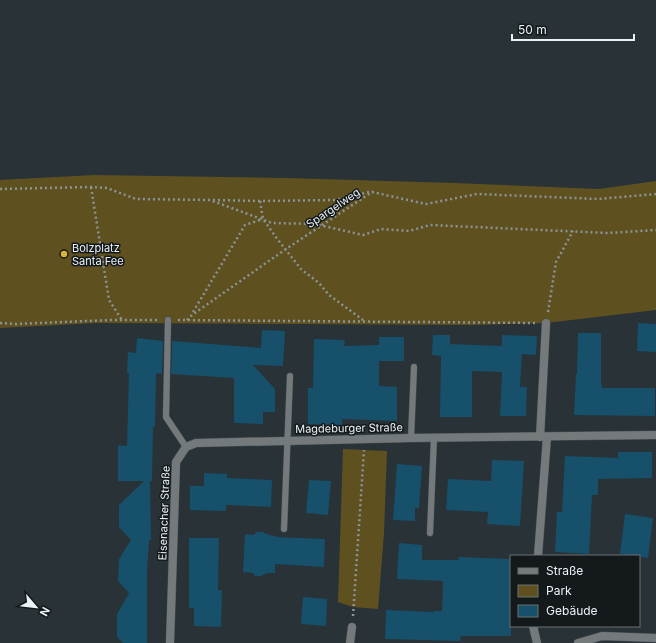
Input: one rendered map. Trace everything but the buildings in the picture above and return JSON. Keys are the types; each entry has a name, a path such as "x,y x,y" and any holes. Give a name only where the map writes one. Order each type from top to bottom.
{"street":[{"path":"538,555 546,323"},
{"name":"Magdeburger Straße","path":"186,447 196,443 288,440 656,435"},
{"name":"Eisenacher Straße","path":"170,643 176,462 186,447"},
{"path":"350,643 352,627"},
{"path":"533,627 537,643"},
{"path":"578,643 602,636 656,638"}],"lane":[{"path":"168,320 166,417 186,447"},
{"name":"Magdeburger Straße","path":"411,438 414,366"},
{"name":"Magdeburger Straße","path":"284,529 290,376"},
{"path":"430,533 434,438"}],"path":[{"path":"0,189 91,187 107,188 136,199 260,201 336,200 372,192"},
{"path":"91,187 109,300 123,320"},
{"name":"Spargelweg","path":"188,320 192,315 286,249 372,192 426,204 477,194 598,200 656,194"},
{"path":"210,200 272,223 315,224 363,235 381,229 409,231 430,225 608,233 656,230"},
{"path":"260,201 264,219 278,240 301,269 319,283 329,295 364,321"},
{"path":"192,315 245,225 264,219"},
{"path":"0,323 16,324 111,320 546,323 556,262 573,231"},
{"path":"352,627 364,439"}],"green space":[{"path":"94,175 287,178 599,189 656,181 656,310 546,323 471,325 96,323 0,328 0,180"},
{"path":"343,449 387,451 384,533 378,609 353,607 338,602"}],"place":[{"name":"Bolzplatz Santa Fee","path":"64,254"}]}
